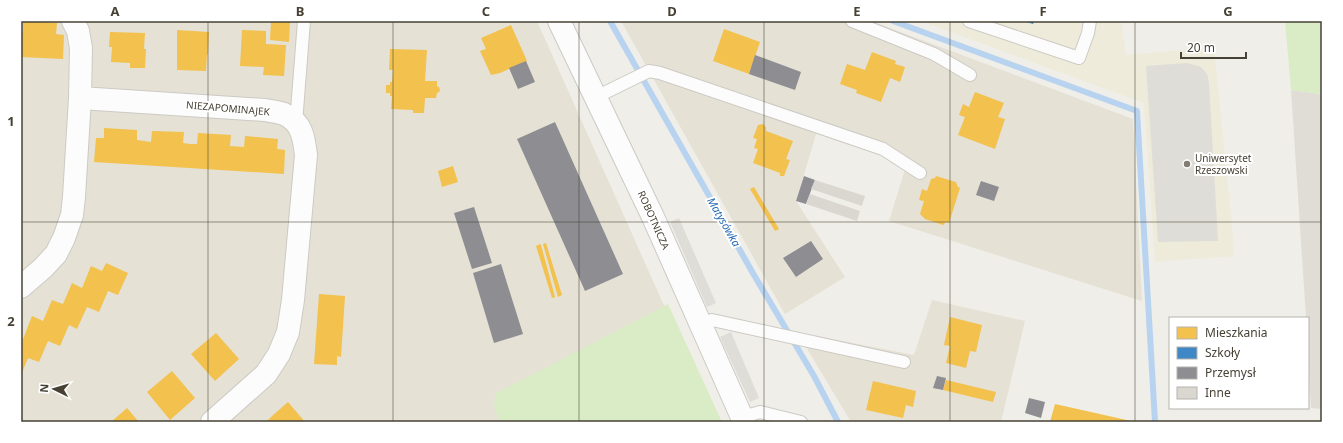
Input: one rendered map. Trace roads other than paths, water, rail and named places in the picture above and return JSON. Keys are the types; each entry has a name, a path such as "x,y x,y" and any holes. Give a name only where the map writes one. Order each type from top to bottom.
{"street":[{"path":"21,287 43,268 51,258 64,238 72,215 80,98 81,48 78,31 73,21"},
{"name":"ROBOTNICZA","path":"559,21 653,217 743,420"},
{"name":"NIEZAPOMINAJEK","path":"80,98 265,110 284,114 296,123"},
{"path":"212,422 266,374 280,354 288,332 293,300 306,154 304,136 296,123"}],"lane":[{"path":"296,123 304,21"},
{"path":"852,21 934,54 970,75"},
{"path":"969,21 1079,58 1088,33 1090,21"},
{"path":"596,97 649,71 660,73 883,149 920,173"},
{"path":"700,323 712,320 904,362"},
{"path":"743,420 760,412 801,422"}],"waterway":[{"name":"Matysówka","path":"610,21 754,275 814,376 838,422"},
{"path":"893,21 1137,111 1155,422"}],"place":[{"name":"Uniwersytet Rzeszowski","path":"1187,164"}]}
